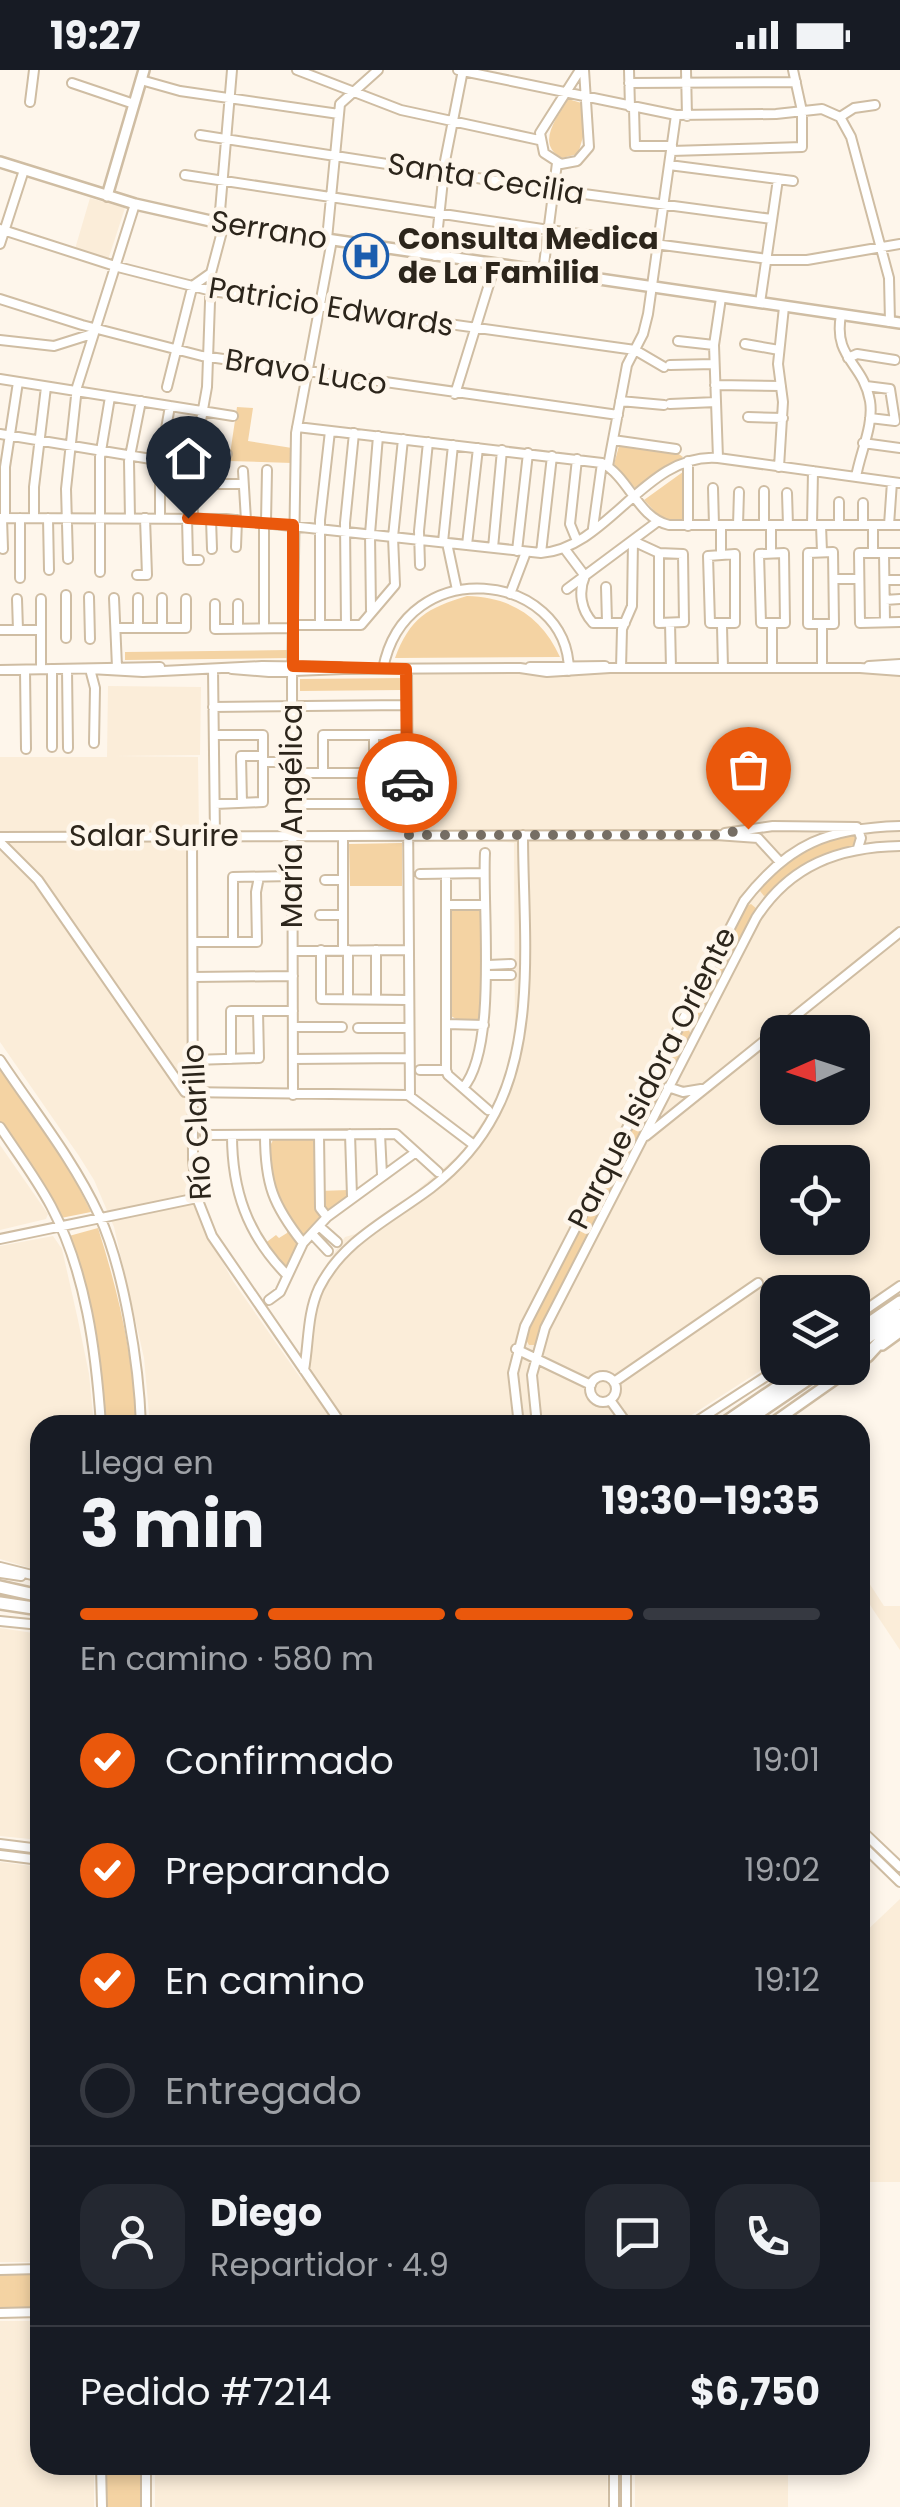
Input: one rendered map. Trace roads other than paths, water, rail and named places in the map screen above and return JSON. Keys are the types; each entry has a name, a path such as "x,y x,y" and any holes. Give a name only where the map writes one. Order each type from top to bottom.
{"highway":[{"path":"870,1315 900,1289"},
{"path":"870,1319 900,1302"},
{"path":"870,1337 900,1318"},
{"path":"870,1353 900,1318"},
{"path":"737,1415 781,1385"},
{"path":"755,1415 799,1385"},
{"path":"0,1590 30,1595"},
{"path":"0,1604 30,1608"}],"main road":[{"path":"107,196 140,73"},
{"name":"Serrano","path":"0,162 135,204 222,223 895,323"},
{"path":"870,1354 900,1332"},
{"path":"784,1415 827,1385"}],"street":[{"path":"30,102 34,70"},
{"path":"200,560 188,560 191,484 209,357 211,274 222,223 232,70"},
{"path":"140,73 180,91 339,114 342,101 378,70"},
{"path":"436,256 444,172 461,70 676,116 825,110 840,117 851,137 890,284 895,323"},
{"path":"582,70 588,150 574,163 558,164 544,153 541,130 582,70"},
{"path":"629,70 635,146 672,148 802,147 802,112 793,70"},
{"path":"686,70 687,116"},
{"path":"730,70 730,83"},
{"path":"760,70 760,82"},
{"path":"302,71 401,110 540,140"},
{"path":"630,83 796,82"},
{"path":"72,83 134,104"},
{"path":"840,117 854,108 876,105"},
{"name":"María Angélica","path":"293,1095 293,525 297,427 329,240 339,114"},
{"path":"594,528 627,365 645,327 676,116"},
{"name":"Santa Cecilia","path":"200,135 772,219"},
{"path":"543,272 558,164"},
{"path":"669,165 793,181"},
{"path":"0,244 24,170"},
{"path":"186,175 766,259 798,261 900,244"},
{"path":"760,304 778,179"},
{"path":"68,559 66,518 76,391 135,204"},
{"name":"Patricio Edwards","path":"2,230 114,266 212,291 635,350 666,366 714,364"},
{"path":"455,394 494,265"},
{"path":"167,387 194,285 211,274"},
{"path":"718,458 714,344 721,298"},
{"name":"Bravo Luco","path":"0,299 93,331 209,357 618,415"},
{"path":"780,466 783,418 779,350 784,307"},
{"path":"840,315 838,341 866,386 870,418 856,477"},
{"path":"0,340 54,346 93,331"},
{"path":"678,340 714,344"},
{"path":"744,344 779,350"},
{"path":"848,358 857,354 895,360"},
{"path":"0,379 233,416"},
{"path":"3,549 5,435 18,382"},
{"path":"715,386 781,386"},
{"path":"866,386 890,389 895,421 870,418"},
{"path":"34,518 46,387"},
{"path":"100,572 101,451 110,396"},
{"path":"620,401 716,402"},
{"path":"130,518 131,456 141,402"},
{"path":"160,518 161,459 170,406"},
{"path":"748,417 783,418"},
{"path":"297,427 605,464 657,522 688,526 900,525"},
{"path":"320,625 320,528 330,431"},
{"path":"346,625 345,531 354,434"},
{"path":"5,435 161,459 227,454"},
{"path":"370,611 370,534 378,436"},
{"path":"215,604 215,629 360,625 395,585 393,536 403,439"},
{"path":"613,440 676,450"},
{"path":"420,565 418,540 428,442"},
{"path":"863,442 900,448"},
{"path":"453,445 445,543 457,590"},
{"path":"467,545 478,448"},
{"path":"493,548 502,450"},
{"path":"510,594 521,552 528,454"},
{"path":"541,554 552,456"},
{"path":"2,518 241,520 541,554 576,541 667,472 688,461 718,458 896,483 889,525"},
{"path":"576,541 570,524 578,459"},
{"path":"688,461 688,526"},
{"path":"264,628 268,470"},
{"path":"236,546 243,471"},
{"path":"812,471 822,552"},
{"path":"191,484 242,484"},
{"path":"713,488 721,555"},
{"path":"738,492 738,525"},
{"path":"764,492 771,553"},
{"path":"787,492 788,525"},
{"path":"839,502 840,525"},
{"path":"864,503 874,552"},
{"path":"20,518 20,578"},
{"path":"48,518 49,570"},
{"path":"137,575 146,575 144,518"},
{"path":"211,518 212,549"},
{"path":"567,589 657,522"},
{"path":"634,541 659,553 683,554 684,622 659,622 659,553"},
{"path":"621,668 625,623 632,606 634,541"},
{"path":"564,548 585,576"},
{"path":"833,552 834,579 834,624 808,624 808,553 833,552"},
{"path":"900,552 859,553 860,623 900,622"},
{"path":"771,553 784,553 785,623 760,623 759,554 771,553"},
{"path":"884,553 885,622"},
{"path":"735,554 735,580 735,623 710,624 708,556 735,554"},
{"path":"585,576 582,608 593,623 625,623"},
{"path":"735,580 759,579"},
{"path":"834,579 859,579"},
{"path":"684,580 708,580"},
{"path":"785,580 808,580"},
{"path":"885,580 900,580"},
{"path":"383,669 393,637 407,618 427,602 457,590 484,588 510,594 545,616 563,644 568,668"},
{"path":"606,588 607,622"},
{"path":"66,595 66,638"},
{"path":"89,597 90,640"},
{"path":"114,598 118,669"},
{"path":"138,598 138,628"},
{"path":"162,598 162,628"},
{"path":"18,599 18,630"},
{"path":"90,624 186,628 186,599"},
{"path":"41,600 41,670"},
{"path":"885,600 900,600"},
{"path":"238,604 238,628"},
{"path":"670,623 671,668"},
{"path":"0,630 66,624"},
{"path":"772,624 772,668"},
{"path":"822,624 822,668"},
{"path":"722,626 723,668"},
{"path":"0,670 900,667"},
{"path":"90,669 94,743"},
{"path":"213,669 215,836"},
{"path":"406,669 408,1095"},
{"path":"25,670 26,749"},
{"path":"52,670 52,747"},
{"path":"68,670 68,748"},
{"path":"213,706 407,705"},
{"path":"214,734 263,734 263,802 214,804"},
{"path":"292,773 374,773 374,735"},
{"path":"323,773 323,736 407,735"},
{"path":"242,803 242,756 292,762"},
{"path":"292,804 407,804"},
{"name":"Salar Surire","path":"716,835 773,826 857,827"},
{"name":"Parque Isidora Oriente","path":"517,1415 513,1390 516,1349 524,1326 744,901 780,862 819,839 857,827 900,826"},
{"path":"857,827 861,840 858,848"},
{"path":"871,827 868,837 872,846"},
{"path":"340,1245 430,1188 472,1148 495,1114 515,1066 522,1021 515,964 523,835"},
{"name":"Salar Surire","path":"2,842 12,837 716,835 758,838 780,862"},
{"name":"Río Clarillo","path":"192,836 196,1198 216,1244 335,1415"},
{"path":"343,836 348,999"},
{"path":"2,842 38,880 181,1088 192,1095 408,1095 472,1148"},
{"path":"535,1415 532,1394 536,1356 545,1328 760,913 770,898 808,866 832,854 872,846 900,846"},
{"path":"463,1088 477,1061 484,1024 488,975 484,956 485,853"},
{"path":"420,874 484,873"},
{"path":"446,874 446,1070 488,1110"},
{"path":"233,942 233,877 292,876"},
{"path":"192,942 257,942 259,877"},
{"path":"325,880 343,880"},
{"path":"756,886 760,897 770,898"},
{"path":"744,901 757,903 760,913"},
{"path":"446,906 484,905"},
{"path":"320,915 344,916"},
{"path":"642,1139 900,932"},
{"path":"292,950 407,950"},
{"path":"322,950 321,999 408,1000"},
{"path":"376,950 376,999"},
{"path":"488,965 515,964"},
{"path":"488,975 515,975"},
{"path":"192,977 292,976"},
{"path":"687,1010 691,1021 704,1019"},
{"path":"231,1059 231,1011 292,1011"},
{"path":"192,1060 258,1058 258,1011"},
{"path":"446,1024 484,1024"},
{"path":"677,1030 690,1026 694,1037"},
{"path":"292,1027 342,1027"},
{"path":"358,1028 408,1028"},
{"path":"293,1058 408,1058"},
{"path":"0,1060 68,1158 100,1219 120,1288 140,1415"},
{"path":"420,1070 446,1070"},
{"path":"668,1087 683,1092 705,1087"},
{"path":"0,1127 61,1227 86,1313 100,1415"},
{"path":"350,1134 352,1196"},
{"path":"380,1134 382,1175"},
{"path":"204,1135 396,1134 438,1172"},
{"path":"232,1135 241,1207 251,1228 286,1274"},
{"path":"265,1135 272,1198 304,1243"},
{"path":"318,1135 320,1208 327,1217"},
{"path":"268,1300 280,1292 304,1243 327,1217 416,1152"},
{"path":"612,1157 618,1166 629,1166"},
{"path":"603,1173 616,1173 620,1184"},
{"path":"0,1239 196,1198"},
{"path":"320,1226 340,1245"},
{"path":"312,1235 338,1260"},
{"path":"291,1352 304,1339 317,1293 338,1260 340,1245"},
{"path":"614,1382 758,1283"},
{"path":"304,1370 308,1328"},
{"path":"291,1352 309,1344"},
{"path":"516,1349 591,1384"},
{"path":"591,1384 602,1376 614,1382"},
{"path":"706,1415 760,1380"},
{"path":"591,1384 594,1398 602,1402 610,1400 616,1392 614,1382"},
{"path":"610,1400 621,1415"},
{"path":"0,1570 30,1576"},
{"path":"0,1620 30,1624"},
{"path":"870,1838 900,1867"},
{"path":"0,1844 30,1848"},
{"path":"870,1853 900,1882"},
{"path":"0,1855 30,1859"},
{"path":"0,2270 30,2269"},
{"path":"0,2313 30,2312"},
{"path":"102,2475 102,2507"},
{"path":"146,2475 146,2507"},
{"path":"614,2475 614,2507"},
{"path":"626,2475 626,2507"}],"place":[{"name":"Consulta Medica de La Familia","path":"366,256"}]}
